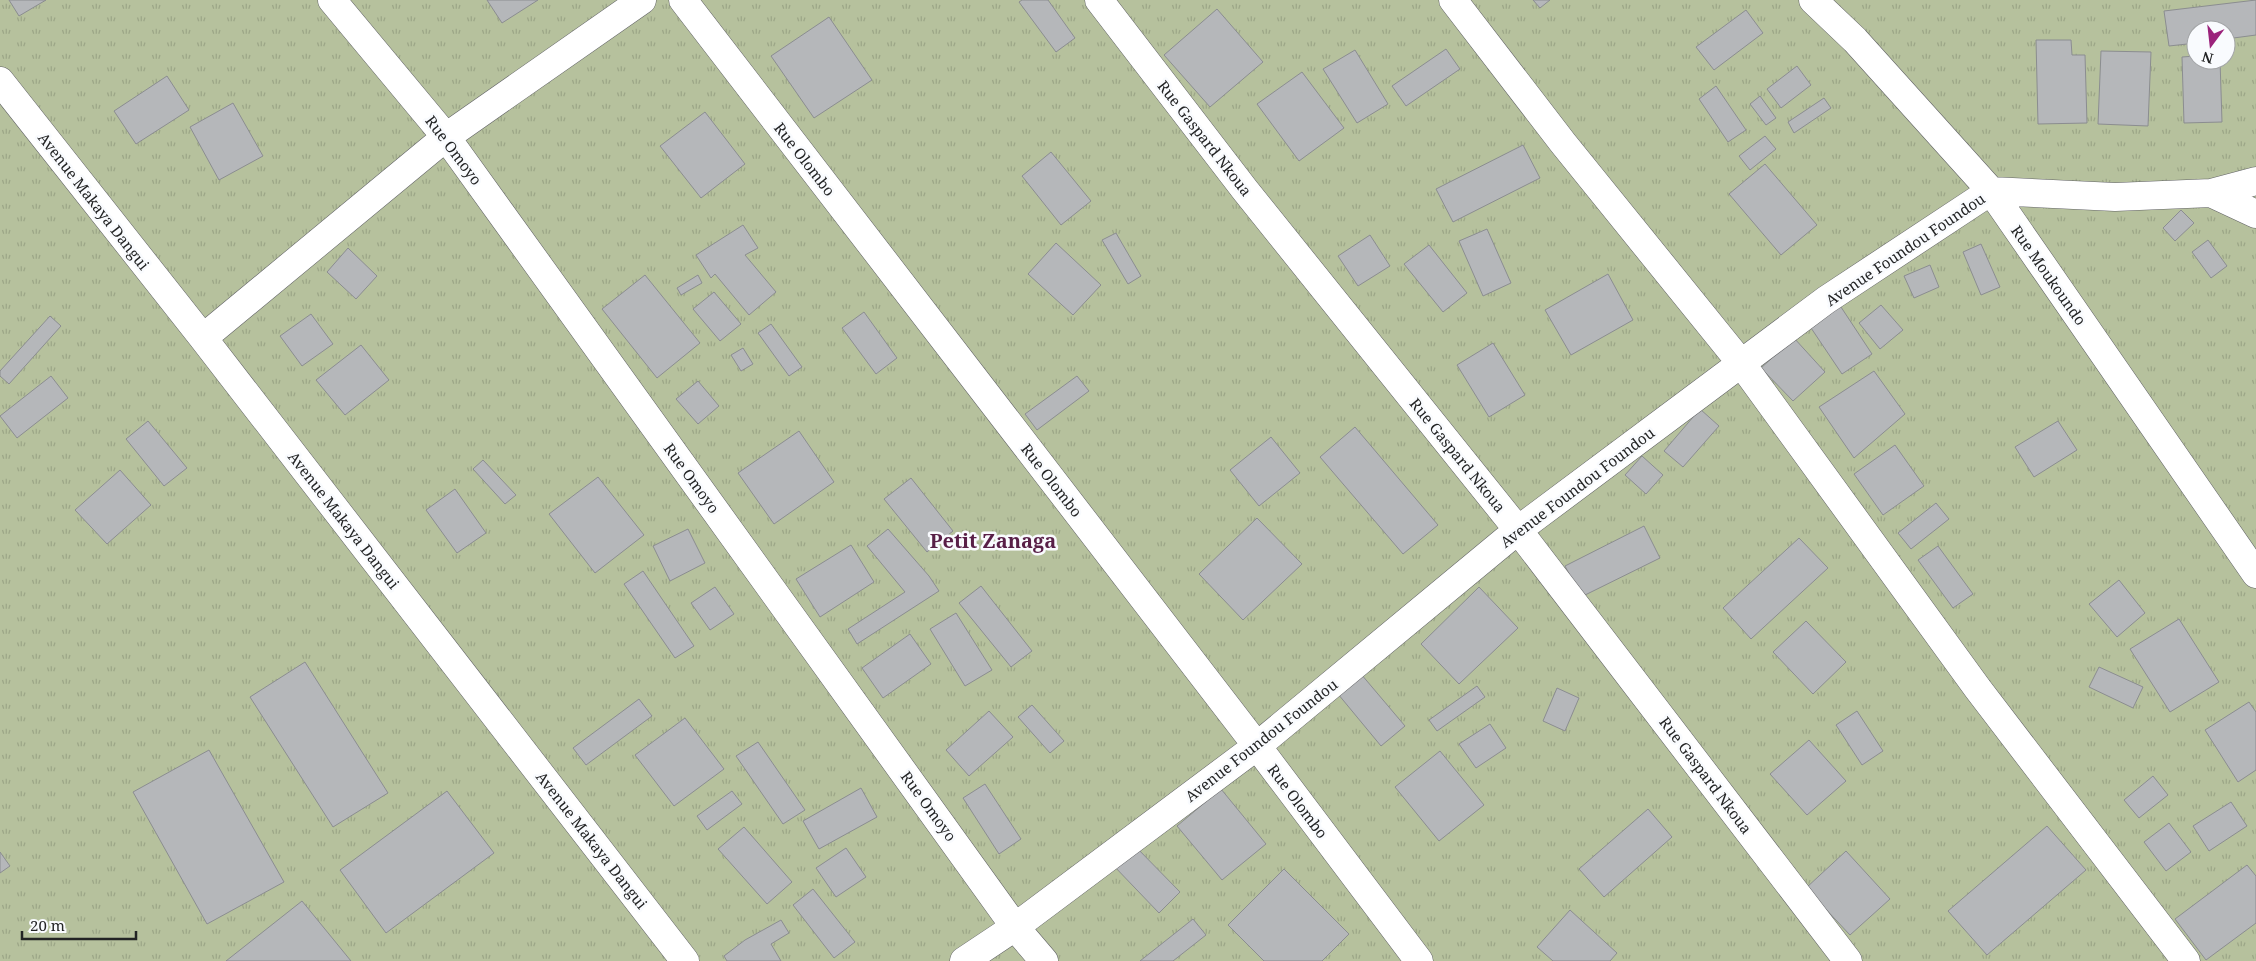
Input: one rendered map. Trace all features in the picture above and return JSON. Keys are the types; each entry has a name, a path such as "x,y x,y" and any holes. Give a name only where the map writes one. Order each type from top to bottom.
{"street":[{"name":"Rue Omoyo","path":"332,0 446,137 1015,927 1044,961"},
{"path":"202,338 446,137 642,0"},
{"name":"Rue Olombo","path":"683,0 1257,746 1419,961"},
{"name":"Rue Gaspard Nkoua","path":"1099,0 1245,190 1518,530 1848,961"},
{"path":"1453,0 1563,143 1740,363 1978,689 2186,961"},
{"name":"Rue Moukoundo","path":"1812,0 1855,40 1991,191 2256,574"},
{"name":"Avenue Makaya Dangui","path":"0,81 202,338 685,961"},
{"name":"Avenue Foundou Foundou","path":"964,961 1015,927 1257,746 1518,530 1740,363 1826,300 1991,191 2114,197 2211,193 2256,180"},
{"path":"2211,193 2256,214"}],"green space":[{"path":"0,0 2256,0 2256,961 0,961"}],"building":[{"path":"9,0 46,0 19,16"},
{"path":"487,0 538,0 502,23"},
{"path":"1022,0 1048,0 1075,38 1056,52 1019,2"},
{"path":"1533,0 1550,0 1540,8"},
{"path":"2256,0 2256,35 2236,38 2236,20 2186,20 2186,44 2169,46 2164,11"},
{"path":"1217,9 1263,62 1210,107 1164,55"},
{"path":"1746,10 1763,33 1714,70 1696,47"},
{"path":"829,17 872,80 814,118 771,56"},
{"path":"2036,40 2071,40 2072,55 2085,55 2087,123 2038,124"},
{"path":"1446,49 1460,69 1406,106 1392,86"},
{"path":"1355,50 1388,104 1357,123 1323,69"},
{"path":"2101,51 2151,52 2148,126 2098,124"},
{"path":"2182,57 2186,57 2186,70 2220,70 2222,122 2184,123"},
{"path":"1797,66 1811,85 1781,108 1767,89"},
{"path":"1302,72 1344,128 1299,161 1257,104"},
{"path":"167,76 189,110 136,144 114,111"},
{"path":"1716,86 1746,130 1728,142 1699,99"},
{"path":"1760,96 1776,118 1766,125 1750,104"},
{"path":"1824,98 1831,108 1794,133 1788,122"},
{"path":"233,103 263,156 219,180 190,127"},
{"path":"705,112 745,164 701,198 660,146"},
{"path":"1765,136 1776,149 1750,170 1739,156"},
{"path":"1523,145 1540,178 1453,222 1436,189"},
{"path":"1051,152 1091,201 1061,225 1022,176"},
{"path":"1765,164 1817,225 1781,255 1729,194"},
{"path":"2181,210 2194,223 2175,241 2163,228"},
{"path":"743,225 758,248 745,255 776,292 749,315 715,274 711,278 696,255"},
{"path":"1487,229 1511,283 1483,296 1459,241"},
{"path":"1116,233 1141,276 1128,284 1102,240"},
{"path":"1370,235 1390,266 1358,286 1338,256"},
{"path":"2208,240 2227,266 2211,278 2192,252"},
{"path":"1056,243 1101,285 1073,315 1028,274"},
{"path":"1981,244 2000,287 1981,295 1963,252"},
{"path":"1429,245 1467,293 1443,312 1404,264"},
{"path":"348,248 377,276 356,299 327,272"},
{"path":"1930,265 1939,287 1914,298 1904,276"},
{"path":"1608,274 1633,320 1571,355 1545,310"},
{"path":"645,275 700,343 657,378 602,309"},
{"path":"698,275 702,283 681,295 677,288"},
{"path":"714,292 741,324 720,341 693,309"},
{"path":"1837,301 1872,354 1842,374 1807,322"},
{"path":"1881,305 1903,330 1880,349 1859,323"},
{"path":"864,312 897,358 876,374 842,328"},
{"path":"311,314 333,344 302,366 280,336"},
{"path":"50,316 61,326 9,384 0,376 0,371"},
{"path":"771,324 802,367 789,376 758,333"},
{"path":"1794,338 1825,372 1793,401 1761,368"},
{"path":"1493,343 1525,395 1489,417 1457,365"},
{"path":"361,345 389,380 345,415 316,380"},
{"path":"743,348 753,364 741,371 731,355"},
{"path":"1874,371 1905,414 1854,458 1819,407"},
{"path":"51,376 68,398 17,438 0,416"},
{"path":"1077,376 1089,391 1037,430 1025,414"},
{"path":"698,381 719,406 698,424 676,399"},
{"path":"1700,409 1719,426 1683,467 1664,451"},
{"path":"148,421 187,468 164,486 126,439"},
{"path":"2058,421 2077,450 2034,477 2015,447"},
{"path":"1355,427 1438,525 1403,554 1320,457"},
{"path":"799,431 834,482 774,524 738,473"},
{"path":"1271,437 1300,473 1259,506 1230,470"},
{"path":"1895,445 1924,486 1883,515 1854,474"},
{"path":"1642,456 1663,475 1646,494 1625,475"},
{"path":"483,460 516,495 505,504 473,469"},
{"path":"120,470 151,505 107,544 75,510"},
{"path":"598,477 644,535 595,573 549,514"},
{"path":"911,478 953,531 927,552 884,499"},
{"path":"455,489 486,533 457,553 426,510"},
{"path":"1936,503 1949,519 1911,549 1898,533"},
{"path":"1257,518 1302,564 1243,620 1199,574"},
{"path":"1644,526 1660,558 1581,597 1565,566"},
{"path":"688,529 705,563 670,581 653,546"},
{"path":"888,529 929,576 939,591 857,644 848,629 905,592 867,546"},
{"path":"1799,538 1828,568 1751,639 1723,608"},
{"path":"851,545 874,582 820,617 796,579"},
{"path":"1938,546 1973,594 1953,608 1918,560"},
{"path":"643,571 694,646 675,658 624,584"},
{"path":"2119,580 2145,613 2117,637 2089,604"},
{"path":"981,586 1032,651 1011,667 959,603"},
{"path":"715,587 734,614 710,630 691,603"},
{"path":"1479,587 1518,628 1459,684 1421,644"},
{"path":"956,613 992,670 965,686 930,629"},
{"path":"2179,619 2219,682 2170,712 2130,649"},
{"path":"1806,621 1846,662 1813,694 1773,652"},
{"path":"910,634 931,664 883,698 862,668"},
{"path":"305,662 388,793 333,827 250,697"},
{"path":"2099,667 2143,687 2133,708 2089,687"},
{"path":"1361,674 1405,726 1381,746 1338,694"},
{"path":"1477,686 1485,697 1437,731 1429,720"},
{"path":"1557,688 1579,698 1565,731 1543,721"},
{"path":"639,699 652,716 586,765 573,748"},
{"path":"2249,702 2256,712 2256,770 2238,782 2205,730"},
{"path":"1032,705 1064,741 1050,753 1018,717"},
{"path":"989,711 1013,737 969,776 946,750"},
{"path":"1857,711 1883,751 1862,765 1836,725"},
{"path":"685,718 724,769 674,806 635,755"},
{"path":"1490,724 1506,748 1476,768 1459,744"},
{"path":"1809,740 1846,781 1807,815 1770,774"},
{"path":"758,742 805,810 783,824 736,756"},
{"path":"209,750 284,882 207,924 133,792"},
{"path":"1440,751 1484,805 1439,841 1395,787"},
{"path":"2153,776 2168,795 2139,818 2124,800"},
{"path":"985,784 1021,839 999,854 963,798"},
{"path":"861,788 877,817 819,849 803,821"},
{"path":"1221,789 1266,844 1222,880 1177,826"},
{"path":"447,791 494,853 386,933 340,870"},
{"path":"732,791 742,804 707,830 697,816"},
{"path":"2231,802 2247,826 2209,851 2193,826"},
{"path":"1648,809 1672,837 1604,897 1579,869"},
{"path":"2169,823 2191,852 2166,871 2144,842"},
{"path":"2047,826 2086,870 1987,955 1948,911"},
{"path":"744,827 792,882 767,904 718,849"},
{"path":"1133,844 1180,892 1159,913 1112,864"},
{"path":"846,848 866,877 836,897 816,868"},
{"path":"1846,851 1890,899 1850,935 1806,888"},
{"path":"0,852 10,866 0,873"},
{"path":"2247,865 2256,876 2256,923 2206,960 2175,919"},
{"path":"1284,869 1349,934 1322,961 1264,961 1228,925"},
{"path":"813,889 855,942 834,958 793,905"},
{"path":"302,901 351,961 226,961"},
{"path":"1570,910 1617,953 1610,961 1553,961 1537,947"},
{"path":"1193,919 1206,935 1173,961 1140,961"},
{"path":"781,920 789,933 771,944 781,961 727,961 724,956 745,940"}],"district":[{"name":"Petit Zanaga","path":"993,540"}]}
